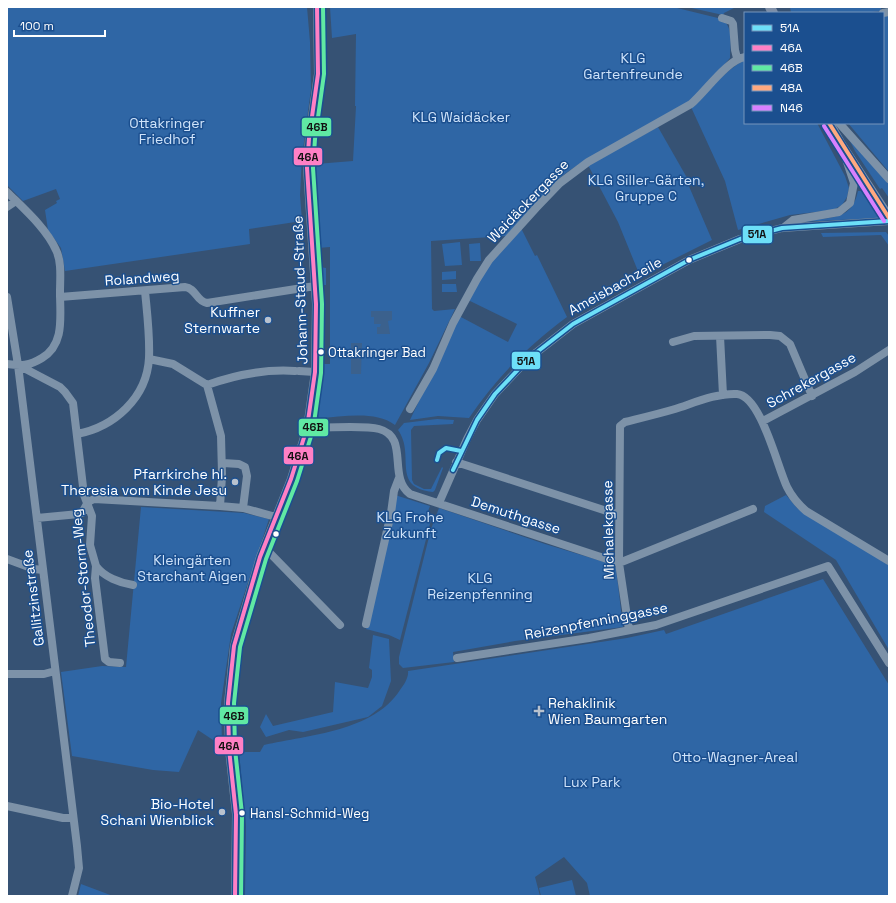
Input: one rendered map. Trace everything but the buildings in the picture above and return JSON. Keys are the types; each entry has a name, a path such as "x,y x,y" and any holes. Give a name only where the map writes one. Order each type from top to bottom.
{"main road":[{"path":"830,124 840,143 889,218"}],"street":[{"name":"Johann-Staud-Straße","path":"235,896 236,820 228,739 229,692 235,638 264,547 291,479 308,428 315,372 317,322 307,168 309,138 318,74 317,7"},
{"path":"722,18 731,21 734,24 735,50 741,58"},
{"name":"Waidäckergasse","path":"410,409 433,369 453,323 477,279 489,260 536,208 560,183 588,162 691,104 741,58"},
{"path":"840,124 889,180"},
{"path":"782,228 793,220 840,212 850,203 854,183 840,143"},
{"path":"7,192 45,234 57,251 60,270 59,334 54,348 50,353 27,366 7,364"},
{"path":"7,207 16,201"},
{"name":"Ameisbachzeile","path":"439,503 456,462 477,420 495,394 528,358 573,324 703,253 740,239 782,228 889,221"},
{"name":"Rolandweg","path":"60,298 186,287 192,290 202,301 207,303 315,286"},
{"path":"77,434 100,428 123,412 140,388 149,359 149,330 145,291"},
{"name":"Gallitzinstraße","path":"7,297 18,365 79,868 72,896"},
{"path":"673,342 694,336 770,334 784,338 790,344 812,396"},
{"path":"720,336 723,396"},
{"name":"Schrekergasse","path":"620,429 625,422 723,396 739,394 747,398 757,409 763,421 855,372 889,350"},
{"path":"149,359 173,364 207,385 221,436 223,463 220,506"},
{"name":"Theodor-Storm-Weg","path":"18,365 66,392 72,403 84,494 92,516 90,550 96,566 95,578 105,659 109,662 120,663"},
{"path":"207,385 260,372 315,372"},
{"path":"763,421 781,474 792,496 799,505 806,511 889,561"},
{"path":"308,428 371,428 384,431 392,438 396,446 398,478 366,624"},
{"name":"Michalekgasse","path":"620,429 619,563 629,630"},
{"path":"456,462 620,515"},
{"path":"223,463 239,464 245,467 247,476 244,508"},
{"name":"Demuthgasse","path":"398,478 402,486 410,494 619,563"},
{"path":"37,518 79,514 88,502 94,499 244,508 276,517"},
{"path":"619,563 753,509"},
{"path":"264,547 340,625"},
{"path":"7,559 34,569 43,570"},
{"path":"96,566 110,578 133,586"},
{"name":"Reizenpfenninggasse","path":"457,658 656,625 828,566 889,663"},
{"path":"7,674 44,674 55,671"},
{"path":"7,806 63,818 73,818"}],"green space":[{"name":"Ottakringer Friedhof","path":"7,7 307,7 310,42 311,89 302,157 300,195 302,221 249,229 250,244 65,271 61,248 48,230 45,210 57,203 56,201 60,199 56,189 23,201 7,185"},
{"path":"330,7 673,7 722,19 726,23 730,32 730,58 702,91 675,111 592,156 561,177 506,236 431,241 432,309 434,311 455,309 429,363 395,425 378,417 348,416 319,418 318,416 324,364 330,364 330,247 318,248 314,179 316,164 353,161 356,106 356,34 332,38"},
{"path":"687,7 736,7 723,15"},
{"path":"790,7 881,7 881,11 872,12 791,12"},
{"path":"889,15 889,172 849,124 884,124 884,16"},
{"path":"744,61 744,124 818,124 845,176 849,188 847,197 842,205 833,210 790,215 738,230 725,181 691,107 723,76"},
{"name":"KLG Siller-Gärten, Gruppe C","path":"658,127 690,183 688,184 712,240 640,276 618,222 588,165"},
{"path":"846,133 889,184 889,198 882,188 880,189 855,151"},
{"path":"858,191 861,191 879,218 799,222 834,217 847,212 855,200"},
{"path":"521,228 535,256 537,255 567,317 539,339 514,363 490,389 469,418 438,416 410,420 459,316 508,342 517,324 468,300 488,266"},
{"path":"886,232 889,236 889,246 881,235 823,237 821,233"},
{"path":"460,242 462,265 445,266 442,244"},
{"path":"480,243 481,261 470,261 469,244"},
{"path":"320,267 326,268 326,285 321,285"},
{"path":"456,271 456,279 442,280 442,272"},
{"path":"442,284 456,284 457,292 442,292"},
{"path":"437,419 454,420 453,424 414,426 411,430 412,480 414,484 424,489 431,489 442,467 443,468 433,492 420,489 412,484 408,477 403,440 398,430 404,423"},
{"name":"KLG Frohe Zukunft","path":"395,495 430,506 427,514 432,516 400,640 389,635 366,629 382,566"},
{"path":"786,495 797,508 889,564 889,650 836,560 764,512 765,506"},
{"name":"Kleingärten Starchant Aigen","path":"141,507 244,513 269,519 231,634 221,703 222,745 218,746 216,742 198,730 179,772 153,770 72,756 61,672 102,666 126,667"},
{"name":"KLG Reizenpfenning","path":"439,508 545,544 611,564 616,568 623,627 515,641 453,652 454,662 403,668 399,664 399,657 431,529"},
{"name":"Otto-Wagner-Areal","path":"823,579 889,685 889,896 590,896 587,883 564,857 535,877 540,896 245,896 246,826 239,752 260,752 264,745 320,734 357,723 389,704 405,683 408,676 408,671 627,638 664,630 666,634"},
{"path":"373,635 389,639 391,681 382,706 368,717 303,732 289,730 266,737 260,727 266,714 273,726 333,712 335,682 368,688 372,677 372,670 369,668"},
{"path":"572,880 576,896 541,896 539,888"},
{"path":"81,884 113,896 78,896"}],"shaded area":[{"path":"371,311 392,311 392,320 388,321 390,334 377,334 377,327 380,327 381,324 374,324 374,317 371,317"},
{"path":"351,343 362,343 361,374 351,374"}],"transit line":[{"name":"46A","path":"235,896 236,814 229,749 228,703 234,646 260,557 291,479 307,428 315,372 316,304 307,168 309,138 318,74 317,7"},
{"name":"46B","path":"241,896 242,814 235,749 234,703 240,647 266,559 297,481 313,430 321,373 322,304 313,168 315,139 324,74 323,7"},
{"name":"48A","path":"830,124 889,218"},
{"name":"N46","path":"824,126 884,221"},
{"name":"51A","path":"453,470 477,420 495,394 528,359 573,324 689,260 740,239 782,228 889,221"},
{"name":"51A","path":"437,460 439,453 446,448 461,451"}],"place":[{"name":"Kuffner Sternwarte","path":"268,320"},
{"name":"Ottakringer Bad","path":"321,352"},
{"name":"Pfarrkirche hl. Theresia vom Kinde Jesu","path":"235,482"},
{"name":"Rehaklinik Wien Baumgarten","path":"539,711"},
{"name":"Bio-Hotel Schani Wienblick","path":"222,812"},
{"name":"Hansl-Schmid-Weg","path":"242,813"}],"park label":[{"name":"KLG Gartenfreunde","path":"633,66"},
{"name":"KLG Waidäcker","path":"461,117"},
{"name":"Lux Park","path":"592,782"}]}
